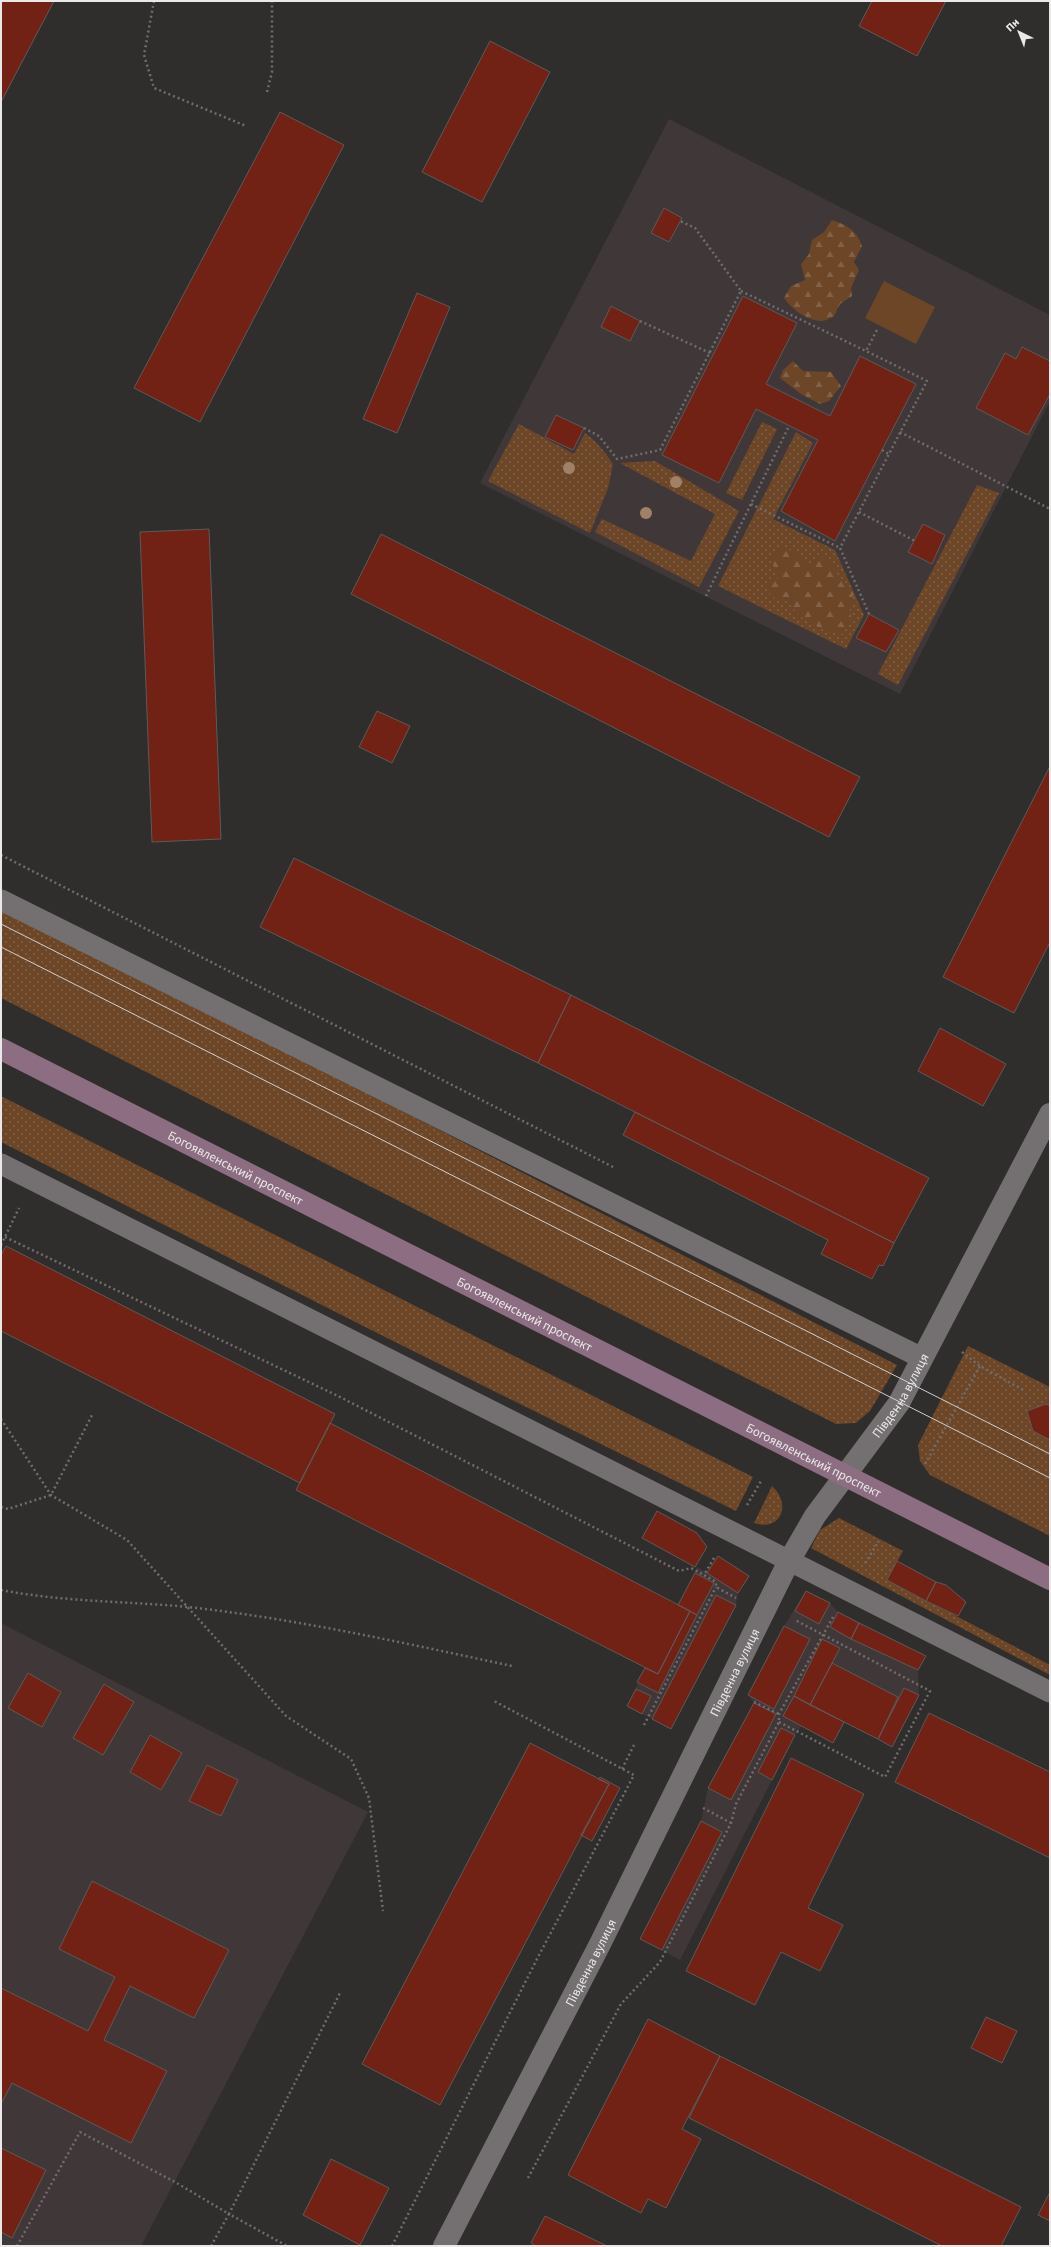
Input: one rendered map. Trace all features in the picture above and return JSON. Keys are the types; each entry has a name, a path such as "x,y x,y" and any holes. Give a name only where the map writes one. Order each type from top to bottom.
{"main road":[{"name":"Богоявленський проспект","path":"1,1048 1050,1579"}],"street":[{"name":"Південна вулиця","path":"444,2246 600,1944 789,1561 815,1516 899,1403 1050,1114"}],"lane":[{"path":"1,900 922,1358"},
{"path":"1,1164 1050,1692"}],"path":[{"path":"154,1 144,55 154,88 246,126"},
{"path":"267,92 272,72 272,1"},
{"path":"680,222 695,228 741,291 927,381 840,548"},
{"path":"584,428 599,436 617,459 660,450 741,291"},
{"path":"640,321 710,353"},
{"path":"866,351 878,328"},
{"path":"706,596 789,426"},
{"path":"900,432 1050,509"},
{"path":"882,450 889,454"},
{"path":"751,504 840,548 869,614"},
{"path":"859,512 915,541"},
{"path":"1,855 621,1171"},
{"path":"1,1245 32,1180"},
{"path":"5,1237 338,1396 679,1571 691,1568 716,1582 716,1587 644,1725"},
{"path":"936,1332 980,1366 1025,1391"},
{"path":"924,1464 980,1366"},
{"path":"1,1507 8,1509 51,1495 92,1415"},
{"path":"1,1419 51,1495 127,1540 286,1716 351,1759 369,1798 383,1911"},
{"path":"745,1509 761,1481"},
{"path":"862,1570 879,1541"},
{"path":"704,1575 718,1552"},
{"path":"716,1587 742,1601"},
{"path":"1,1590 37,1597 188,1607 321,1625 512,1666"},
{"path":"528,2178 621,2004 660,1962 731,1823 736,1804 778,1722 779,1714 837,1610"},
{"path":"778,1722 884,1777 930,1691 793,1619"},
{"path":"750,1700 779,1714"},
{"path":"392,2246 537,1959 634,1776 494,1701"},
{"path":"622,1769 634,1745"},
{"path":"701,1808 731,1823"},
{"path":"211,2246 229,2214 340,1993"},
{"path":"17,2246 80,2132 175,2182 287,2246"}],"shaded area":[{"path":"669,119 1050,315 1050,401 900,694 480,483"},
{"path":"718,1556 749,1576 738,1593 736,1605 671,1729 627,1706 645,1668 657,1674 690,1611 678,1605 697,1567 707,1573"},
{"path":"806,1591 830,1603 838,1612 926,1656 918,1670 919,1695 892,1747 844,1722 802,1726 795,1735 680,1960 640,1939 701,1821 708,1788 754,1703 748,1695 784,1626"},
{"path":"1,1623 368,1812 141,2246 1,2246"}],"green space":[{"path":"832,220 851,229 857,236 862,246 854,262 859,270 851,288 852,296 840,304 834,316 822,321 811,319 800,314 784,298 791,286 805,280 801,264 809,254 812,240 824,232"},
{"path":"884,281 935,307 916,344 865,318"},
{"path":"793,361 803,371 831,372 841,386 829,401 820,404 801,394 780,378 783,370"},
{"path":"762,422 777,429 742,500 726,493"},
{"path":"519,424 574,454 585,433 600,447 613,464 608,488 590,533 488,481"},
{"path":"796,432 813,443 773,519 835,550 864,615 846,649 718,586"},
{"path":"655,461 739,511 699,587 595,532 602,519 691,561 715,514 620,463"},
{"path":"977,485 999,493 898,685 878,674"},
{"path":"778,547 790,550 813,565 815,556 831,559 837,575 854,593 850,609 851,619 843,634 827,632 799,616 788,602 771,597 765,583 778,580 771,557"},
{"path":"1,905 897,1365 870,1411 856,1423 836,1424 1,998"},
{"path":"1,1096 753,1477 736,1511 379,1334 1,1142"},
{"path":"968,1346 1050,1387 1050,1536 930,1475 920,1461 918,1445"},
{"path":"772,1486 778,1493 781,1501 781,1515 771,1524 763,1525 754,1523"},
{"path":"839,1518 903,1551 887,1580 1050,1665 1050,1675 811,1548 820,1530"}],"building":[{"path":"1,1 54,1 1,102"},
{"path":"872,1 946,1 917,56 859,26"},
{"path":"490,41 550,72 482,202 422,172"},
{"path":"280,112 344,145 200,422 134,388"},
{"path":"664,208 682,218 669,242 651,233"},
{"path":"417,293 450,307 397,433 363,419"},
{"path":"743,296 797,323 766,384 830,416 860,356 916,384 835,541 781,511 818,440 756,409 719,483 662,455"},
{"path":"611,306 640,321 630,341 601,327"},
{"path":"1022,347 1050,361 1050,394 1028,435 976,408 1005,353 1016,359"},
{"path":"556,415 584,428 573,450 545,437"},
{"path":"923,524 945,535 932,564 908,552"},
{"path":"209,529 221,839 152,842 140,532"},
{"path":"381,534 860,777 829,837 351,594"},
{"path":"869,614 899,630 886,652 856,638"},
{"path":"377,711 410,726 392,763 359,747"},
{"path":"1050,766 1050,942 1014,1013 943,977"},
{"path":"294,858 571,995 538,1063 260,927"},
{"path":"571,995 929,1178 894,1243 538,1063"},
{"path":"940,1028 1006,1064 983,1106 918,1071"},
{"path":"635,1112 894,1243 883,1266 879,1265 872,1279 821,1254 828,1240 623,1135"},
{"path":"6,1246 335,1414 300,1483 1,1331 1,1255"},
{"path":"1046,1404 1050,1406 1050,1440 1033,1431 1027,1411"},
{"path":"330,1423 690,1611 658,1674 296,1490"},
{"path":"657,1511 697,1533 707,1547 695,1567 642,1538"},
{"path":"718,1556 749,1576 738,1593 707,1573"},
{"path":"897,1561 936,1582 926,1601 887,1580"},
{"path":"695,1573 714,1583 697,1615 678,1605"},
{"path":"936,1582 946,1585 966,1602 958,1616 926,1601"},
{"path":"806,1591 830,1603 819,1624 795,1611"},
{"path":"716,1595 736,1605 671,1729 652,1719"},
{"path":"690,1611 697,1615 658,1693 637,1682 645,1668 658,1674"},
{"path":"838,1612 859,1623 851,1639 830,1627"},
{"path":"859,1623 926,1656 918,1670 851,1639"},
{"path":"784,1626 810,1639 774,1709 748,1695"},
{"path":"822,1639 840,1648 810,1705 794,1696"},
{"path":"832,1663 898,1697 878,1739 810,1705"},
{"path":"28,1673 61,1692 42,1727 8,1708"},
{"path":"104,1684 134,1702 103,1755 73,1738"},
{"path":"904,1688 919,1695 892,1747 878,1739"},
{"path":"636,1689 651,1696 642,1714 627,1706"},
{"path":"794,1696 844,1722 833,1743 783,1716"},
{"path":"754,1703 776,1714 731,1800 708,1788"},
{"path":"929,1713 1050,1772 1050,1858 895,1782"},
{"path":"781,1728 795,1735 772,1780 758,1772"},
{"path":"150,1735 182,1753 161,1790 130,1772"},
{"path":"530,1743 609,1784 440,2105 362,2064"},
{"path":"791,1758 864,1794 808,1908 843,1925 820,1971 781,1952 755,2005 686,1971"},
{"path":"207,1765 238,1780 221,1816 189,1801"},
{"path":"600,1777 620,1788 592,1841 581,1835 609,1784 598,1779"},
{"path":"701,1821 722,1832 662,1950 640,1939"},
{"path":"92,1881 229,1950 194,2018 130,1986 104,2040 167,2071 131,2143 12,2083 1,2104 1,1988 88,2031 115,1977 59,1949"},
{"path":"986,2017 1017,2031 1002,2063 971,2048"},
{"path":"648,2019 720,2056 682,2129 701,2139 666,2208 648,2199 641,2213 568,2175"},
{"path":"720,2056 1021,2207 1001,2246 942,2246 689,2118"},
{"path":"1,2148 46,2170 12,2238 1,2232"},
{"path":"331,2159 389,2188 360,2245 303,2215"},
{"path":"1050,2192 1050,2221 1038,2215"},
{"path":"545,2216 605,2245 536,2246 531,2243"}],"tram line":[{"path":"1,924 1050,1454"},
{"path":"1,947 1050,1478"}]}
